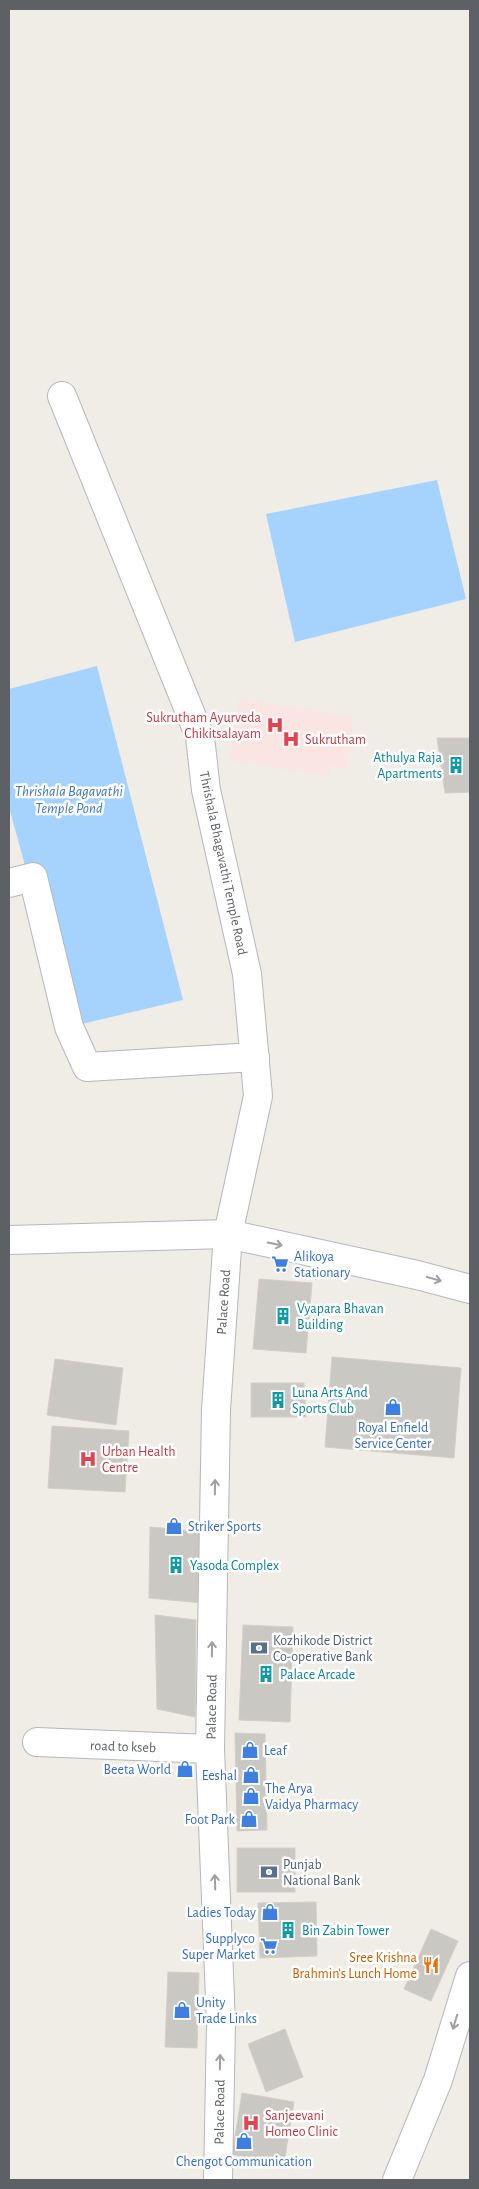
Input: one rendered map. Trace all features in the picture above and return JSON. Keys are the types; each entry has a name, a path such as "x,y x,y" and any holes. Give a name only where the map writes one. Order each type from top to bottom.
{"street":[{"name":"Thrishala Bhagavathi Temple Road","path":"62,396 200,737 206,790 248,974 258,1096 228,1234"},
{"path":"9,883 32,877 69,1027 87,1067 255,1057"},
{"path":"9,1240 228,1234 417,1275 470,1289"},
{"name":"Palace Road","path":"218,2180 221,2024 210,1749 216,1410 228,1234"},
{"name":"road to kseb","path":"36,1742 210,1749"},
{"path":"397,2180 438,2080 470,1976"}],"shaded area":[{"name":"Sukrutham","path":"239,699 353,717 346,768 330,766 329,776 230,760"}],"water":[{"path":"437,480 466,599 295,642 266,514"},
{"name":"Thrishala Bagavathi Temple Pond","path":"97,666 183,1000 69,1027 9,807 9,689"}],"building":[{"name":"Athulya Raja Apartments","path":"437,738 470,738 470,792 445,793"},
{"name":"Vyapara Bhavan Building","path":"259,1279 312,1283 306,1353 253,1349"},
{"name":"Royal Enfield Service Center","path":"332,1357 461,1368 454,1458 325,1447"},
{"path":"55,1359 123,1368 116,1425 47,1415"},
{"name":"Luna Arts And Sports Club","path":"251,1383 304,1383 306,1417 251,1417"},
{"name":"Urban Health Centre","path":"52,1426 129,1431 125,1492 48,1488"},
{"name":"Yasoda Complex","path":"150,1527 203,1532 202,1603 149,1598"},
{"path":"155,1615 196,1620 195,1717 157,1709"},
{"name":"Palace Arcade","path":"243,1625 293,1627 290,1722 239,1720"},
{"path":"235,1733 265,1734 267,1830 237,1831"},
{"path":"237,1848 295,1848 295,1892 237,1892"},
{"name":"Bin Zabin Tower","path":"316,1902 317,1956 260,1958 258,1903"},
{"name":"Sree Krishna Brahmin's Lunch Home","path":"431,1929 458,1941 431,2001 404,1989"},
{"name":"Unity Trade Links","path":"168,1972 199,1973 197,2048 165,2047"},
{"path":"285,2029 303,2077 266,2092 248,2044"},
{"path":"242,2093 294,2102 284,2163 232,2155"}],"place":[{"name":"Sukrutham Ayurveda Chikitsalayam","path":"275,725"},
{"name":"Sukrutham","path":"291,739"},
{"name":"Athulya Raja Apartments","path":"456,765"},
{"name":"Alikoya Stationary","path":"280,1264"},
{"name":"Vyapara Bhavan Building","path":"283,1316"},
{"name":"Luna Arts And Sports Club","path":"278,1400"},
{"name":"Royal Enfield Service Center","path":"393,1407"},
{"name":"Urban Health Centre","path":"88,1459"},
{"name":"Striker Sports","path":"174,1526"},
{"name":"Yasoda Complex","path":"176,1565"},
{"name":"Kozhikode District Co-operative Bank","path":"259,1648"},
{"name":"Palace Arcade","path":"266,1674"},
{"name":"Leaf","path":"250,1750"},
{"name":"Beeta World","path":"185,1769"},
{"name":"Eeshal","path":"251,1775"},
{"name":"The Arya Vaidya Pharmacy","path":"251,1796"},
{"name":"Foot Park","path":"249,1819"},
{"name":"Punjab National Bank","path":"269,1872"},
{"name":"Ladies Today","path":"270,1912"},
{"name":"Bin Zabin Tower","path":"288,1930"},
{"name":"Supplyco Super Market","path":"269,1946"},
{"name":"Sree Krishna Brahmin's Lunch Home","path":"431,1965"},
{"name":"Unity Trade Links","path":"182,2010"},
{"name":"Sanjeevani Homeo Clinic","path":"251,2123"},
{"name":"Chengot Communication","path":"244,2141"}]}
